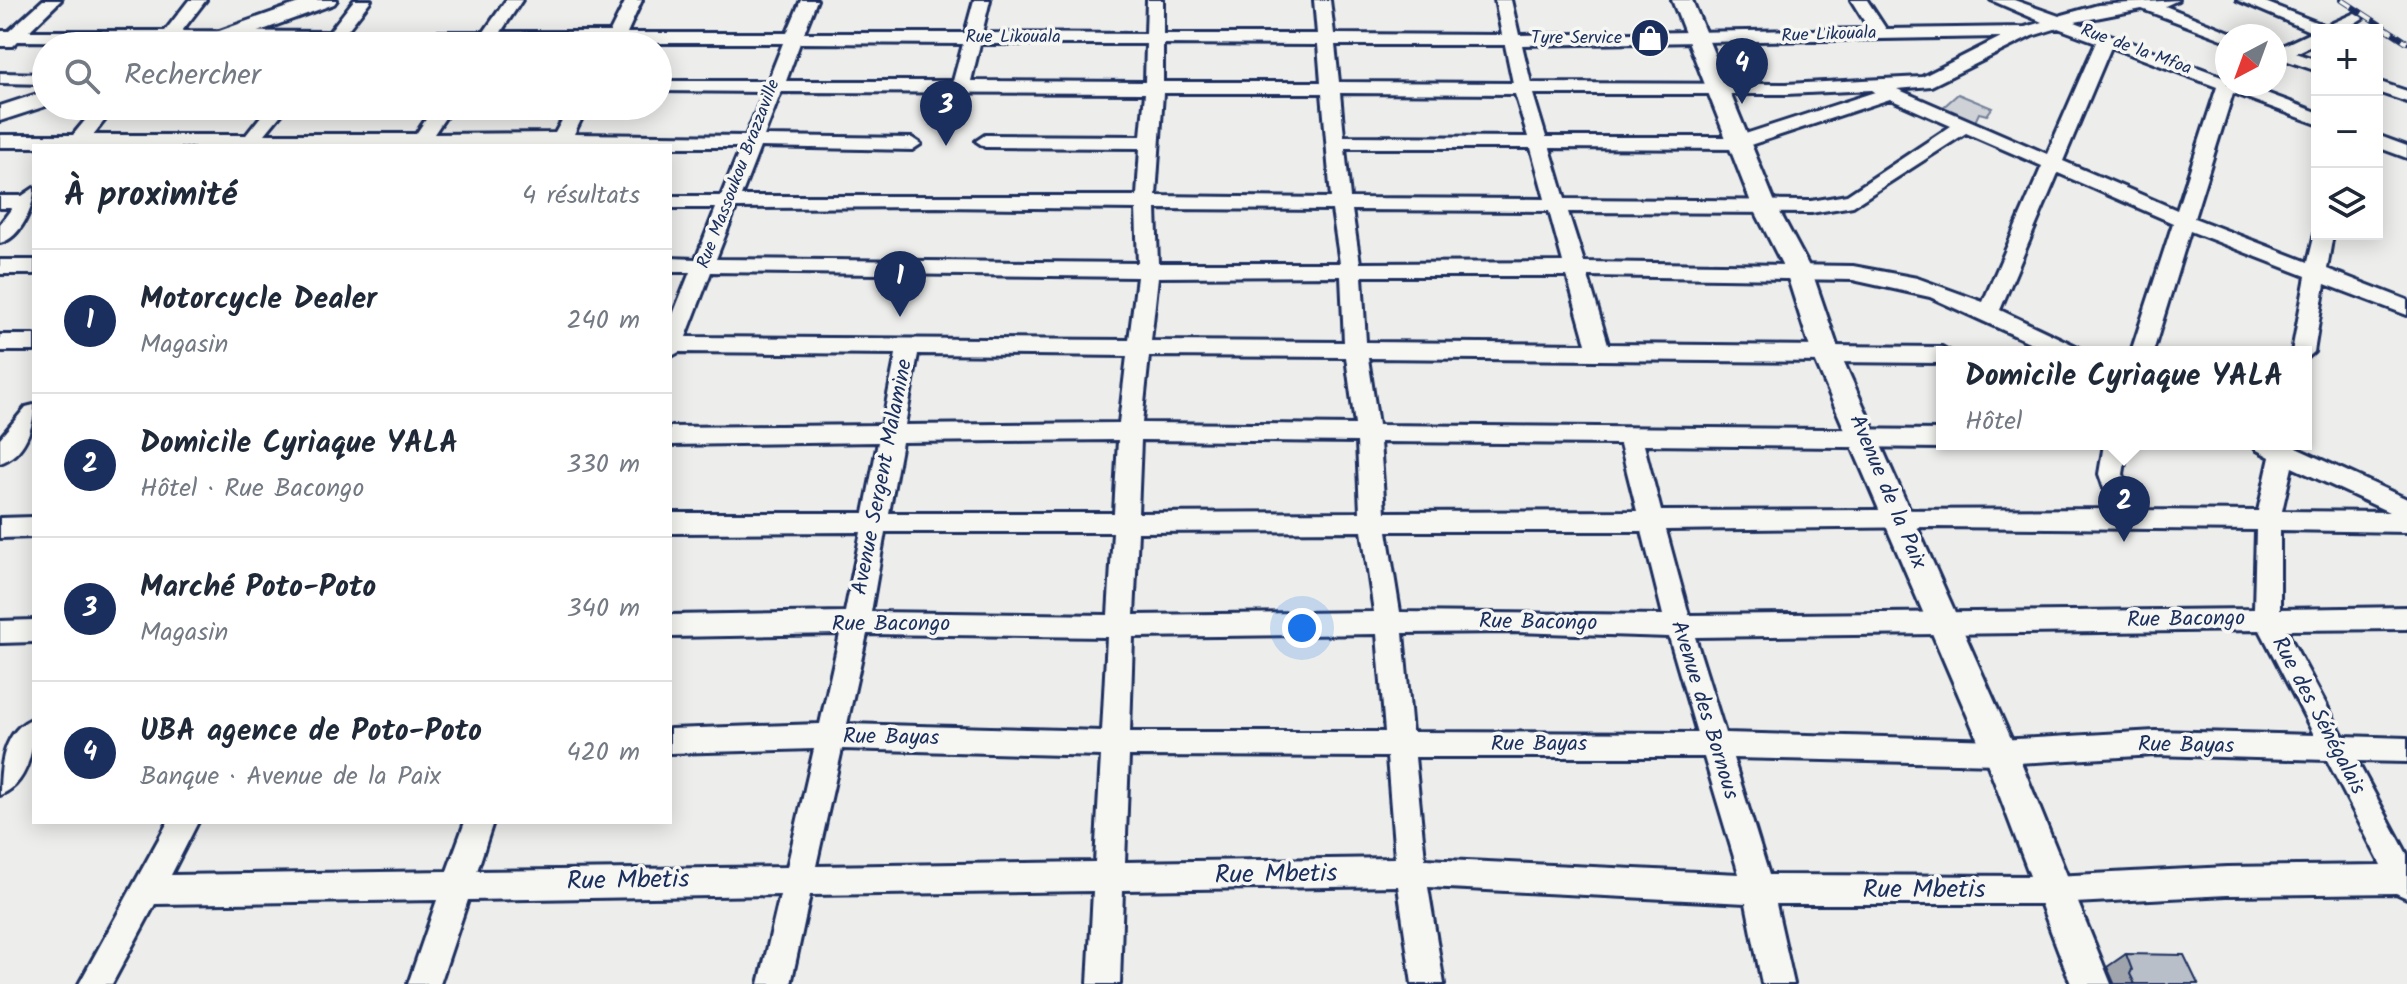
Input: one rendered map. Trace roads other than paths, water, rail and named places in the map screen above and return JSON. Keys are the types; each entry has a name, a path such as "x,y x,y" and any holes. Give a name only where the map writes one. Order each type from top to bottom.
{"main road":[{"path":"239,32 327,0"},
{"name":"Avenue de la Paix","path":"1682,0 1764,205 1799,272 1825,351 1866,439 1896,519 2000,752 2091,984"},
{"path":"0,114 32,103"}],"street":[{"path":"0,50 7,36 53,0"},
{"path":"174,32 198,0"},
{"path":"337,32 363,0"},
{"path":"493,32 514,0"},
{"path":"619,32 634,0"},
{"name":"Rue Massoukou Brazzaville","path":"672,344 725,203 809,0"},
{"path":"961,86 982,0"},
{"path":"1104,984 1130,431 1148,270 1146,203 1154,87 1155,0"},
{"path":"1322,0 1341,203 1351,269 1355,347 1368,433 1373,520 1389,623 1411,872 1428,984"},
{"path":"1503,0 1523,89 1600,354"},
{"path":"1859,0 1880,33"},
{"name":"Rue de la Mfoa","path":"1999,0 2215,79"},
{"path":"1336,142 1738,143 1882,90 1945,75 2026,32 2098,10 2170,0"},
{"path":"2245,0 2311,26"},
{"path":"2145,4 2215,30"},
{"path":"2343,24 2355,18"},
{"name":"Rue Likouala","path":"672,39 795,36 1697,39 2026,32"},
{"name":"Rue Likouala","path":"7,36 32,37"},
{"path":"1988,314 2106,39"},
{"path":"2287,49 2311,39"},
{"path":"2287,56 2311,64"},
{"path":"0,78 32,79"},
{"path":"672,86 1882,90 2182,220 2407,308"},
{"path":"2383,88 2407,97"},
{"path":"2144,346 2222,96"},
{"name":"Rue de la Mfoa","path":"2260,96 2311,116"},
{"path":"76,144 96,120"},
{"path":"248,143 267,120"},
{"path":"418,143 434,120"},
{"path":"560,143 572,120"},
{"path":"672,202 1811,207 1853,200 1965,125"},
{"path":"0,141 76,144 912,144"},
{"path":"985,141 1151,142"},
{"path":"2383,143 2407,152"},
{"path":"0,202 32,199"},
{"path":"0,237 32,199"},
{"path":"2304,346 2322,240"},
{"path":"672,265 1884,275 1913,282 2057,346"},
{"path":"0,267 32,267"},
{"path":"0,343 32,343"},
{"path":"672,346 1140,345 1600,354 1825,351 1936,355"},
{"name":"Avenue Sergent Malamine","path":"775,984 796,879 856,623 908,346"},
{"path":"0,454 32,416"},
{"path":"672,436 1130,431 1936,439"},
{"name":"Avenue des Bornous","path":"1630,437 1679,626 1758,889 1778,984"},
{"path":"2115,450 2111,474 2125,516"},
{"name":"Rue des Sénégalais","path":"2278,450 2268,521 2267,619 2406,881"},
{"path":"2284,450 2407,510"},
{"path":"672,523 1650,521 1772,517 2125,516 2407,522"},
{"path":"0,528 32,527"},
{"name":"Rue Bacongo","path":"672,626 856,623 1122,626 1514,621 1679,626 2407,618"},
{"path":"0,632 32,631"},
{"name":"Rue Bayas","path":"672,741 829,736 1115,744 1714,745 1843,751 2000,752 2155,743 2407,750"},
{"path":"0,782 23,741"},
{"path":"95,984 183,824"},
{"path":"424,984 478,824"},
{"name":"Rue Mbetis","path":"145,890 796,879 1109,879 1411,872 1758,889 2055,890 2227,881 2406,881"}],"railway":[{"path":"2342,0 2407,42"}],"place":[{"name":"Tyre Service","path":"1650,38"},
{"name":"UBA agence de Poto-Poto","path":"1742,104"},
{"name":"Marché Poto-Poto","path":"946,146"},
{"name":"Motorcycle Dealer","path":"900,317"},
{"name":"Domicile Cyriaque YALA","path":"2124,542"}]}
